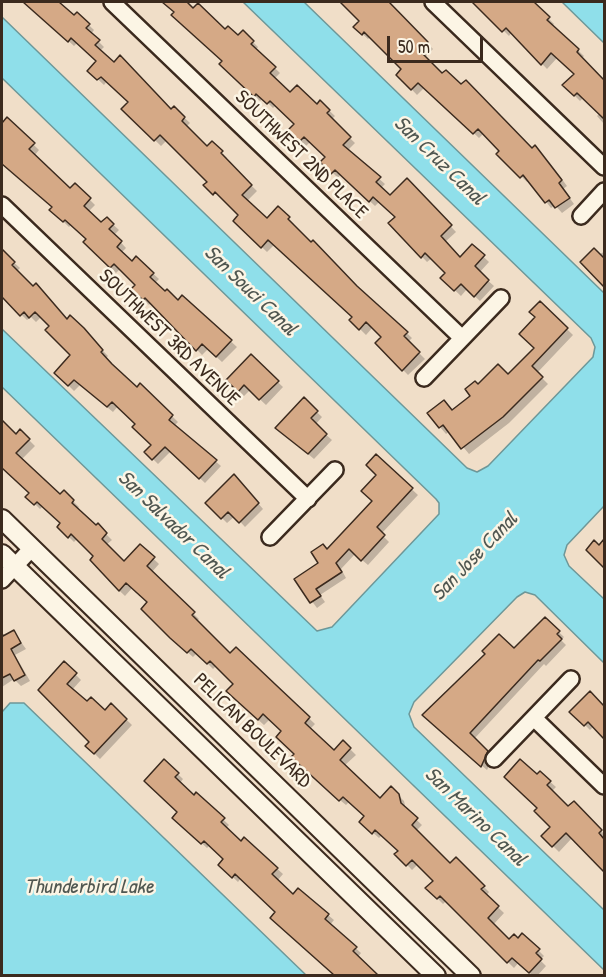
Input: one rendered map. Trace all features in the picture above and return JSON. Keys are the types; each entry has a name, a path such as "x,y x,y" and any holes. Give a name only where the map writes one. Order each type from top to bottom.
{"street":[{"name":"SOUTHWEST 2ND PLACE","path":"112,2 462,338"},
{"path":"433,2 604,167"},
{"path":"581,216 604,191"},
{"name":"SOUTHWEST 3RD AVENUE","path":"2,206 308,499"},
{"path":"424,378 501,298"},
{"path":"270,537 335,470"},
{"name":"PELICAN BOULEVARD","path":"2,519 471,975"},
{"path":"2,580 8,560 32,548"},
{"path":"8,560 436,975"},
{"path":"494,759 571,679"},
{"path":"534,718 604,786"},
{"path":"258,802 275,784"}],"water":[{"path":"243,2 304,2 604,293 604,506 567,545 564,555 569,566 604,599 604,663 535,595 525,592 517,597 414,702 409,714 414,727 604,910 604,970 2,387 2,329 317,631 332,627 439,514 439,503 436,499 2,78 2,17 467,468 477,472 488,466 593,357 595,347 591,338"},
{"path":"562,2 604,2 604,43"},
{"name":"Thunderbird Lake","path":"10,703 24,703 306,975 2,975 2,712"}],"building":[{"path":"23,2 59,2 74,15 77,12 90,24 86,28 100,40 95,45 114,62 120,55 171,109 174,106 185,117 182,121 207,146 212,141 223,151 221,153 252,185 242,195 267,218 278,206 311,242 313,240 357,286 408,332 404,336 420,352 402,371 375,343 381,337 366,322 359,330 349,320 352,317 268,240 261,248 233,221 238,215 215,192 213,195 203,185 207,182 160,135 154,141 121,109 128,102 101,77 97,80 87,71 96,61 71,38 68,42"},
{"path":"162,2 187,2 193,8 198,3 225,29 228,26 238,35 243,30 254,41 251,44 276,67 270,73 290,92 297,85 317,104 320,100 330,110 327,113 351,137 343,145 381,177 376,182 390,195 407,178 452,225 441,236 460,257 472,244 485,255 475,266 489,280 474,297 461,284 454,291 440,278 445,273 425,253 421,258 388,223 395,217 373,197 369,202 335,170 331,174 320,162 325,157 304,137 297,144 286,132 294,124 270,101 267,104 256,94 254,97 219,64 222,61 171,15 174,12"},
{"path":"340,2 389,2 428,42 420,51 442,73 446,70 461,84 466,80 532,148 535,145 562,180 559,183 570,198 555,208 549,200 545,203 523,175 520,178 496,154 499,151 478,129 473,134 418,83 411,90 396,75 401,69 364,32 362,35 353,27 359,21"},
{"path":"472,2 534,2 550,17 547,20 579,49 577,52 604,80 604,119 577,93 574,96 562,85 574,74 551,53 541,65 506,28 502,32"},
{"path":"7,117 35,143 29,149 70,188 75,183 91,198 84,206 101,222 107,217 114,224 109,229 122,241 117,247 132,261 136,256 154,273 150,277 165,291 167,289 178,300 182,295 232,340 216,357 202,344 196,351 145,298 143,300 131,289 135,285 114,264 110,268 83,242 86,239 65,220 63,222 49,210 52,207 2,164 2,123"},
{"path":"594,248 604,258 604,287 580,262"},
{"path":"2,249 15,262 12,265 33,286 36,283 67,319 70,315 84,328 112,364 137,387 140,383 173,415 169,420 217,460 199,479 165,447 152,460 144,452 151,445 132,427 135,424 112,402 107,407 74,380 68,386 54,373 70,355 45,330 49,326 35,312 29,318 24,312 20,316 2,297"},
{"path":"540,301 568,328 532,366 543,377 503,417 461,449 443,425 439,428 427,413 444,400 452,410 470,396 465,389 475,381 478,384 498,364 508,374 534,348 519,334 535,317 529,312"},
{"path":"251,354 279,381 259,400 244,385 238,392 226,380"},
{"path":"304,397 318,411 311,418 327,434 308,454 275,428"},
{"path":"2,420 16,434 20,429 30,439 16,453 60,494 64,490 74,500 72,503 96,525 98,523 107,533 102,539 124,561 140,544 155,557 147,566 195,612 192,615 230,653 236,647 310,717 305,723 334,750 343,740 351,748 340,760 380,798 391,786 399,794 401,803 418,818 412,825 450,863 456,857 485,886 481,889 499,906 488,918 509,939 514,934 518,938 522,933 540,949 536,953 542,959 529,973 512,958 507,963 440,896 437,899 425,888 433,881 412,860 406,866 394,854 398,851 375,830 372,834 359,822 364,816 343,797 339,801 291,757 294,754 276,737 281,731 263,714 258,720 226,691 233,684 210,661 207,664 191,649 187,653 170,638 141,609 147,602 126,583 119,591 90,560 93,556 71,534 68,538 57,527 60,523 37,502 34,505 25,497 29,493 2,468"},
{"path":"376,454 413,488 377,527 385,535 361,561 349,549 336,563 342,572 316,589 321,596 310,603 294,579 318,563 311,552 323,544 327,549 372,501 361,491 376,475 366,465"},
{"path":"234,474 259,503 239,523 228,512 221,519 205,503"},
{"path":"604,539 604,568 586,550 594,540 599,545"},
{"path":"545,617 560,631 557,634 562,639 540,661 538,660 470,733 488,751 481,767 422,715 485,654 482,651 499,634 514,648"},
{"path":"14,630 21,643 11,649 25,675 14,681 10,674 2,678 2,633 3,636"},
{"path":"64,661 77,673 67,684 87,701 91,697 105,710 111,703 127,719 94,754 85,746 89,742 38,690"},
{"path":"590,691 604,706 604,739 588,722 584,726 569,712"},
{"path":"164,759 179,773 175,777 194,795 196,792 225,818 221,822 241,841 244,837 278,868 272,874 293,894 298,888 329,914 325,919 357,947 353,951 378,975 334,975 270,918 275,912 235,874 232,878 218,865 223,859 204,841 201,844 172,818 177,812 144,781"},
{"path":"520,759 537,774 540,771 551,781 547,785 568,806 574,801 602,830 599,833 604,839 604,872 566,833 552,847 541,836 550,827 534,811 537,808 504,777"}],"water label":[{"name":"San Cruz Canal","path":"439,161"},
{"name":"San Souci Canal","path":"250,291"},
{"name":"San Salvador Canal","path":"173,525"},
{"name":"San Jose Canal","path":"475,557"},
{"name":"San Marino Canal","path":"475,817"}]}
